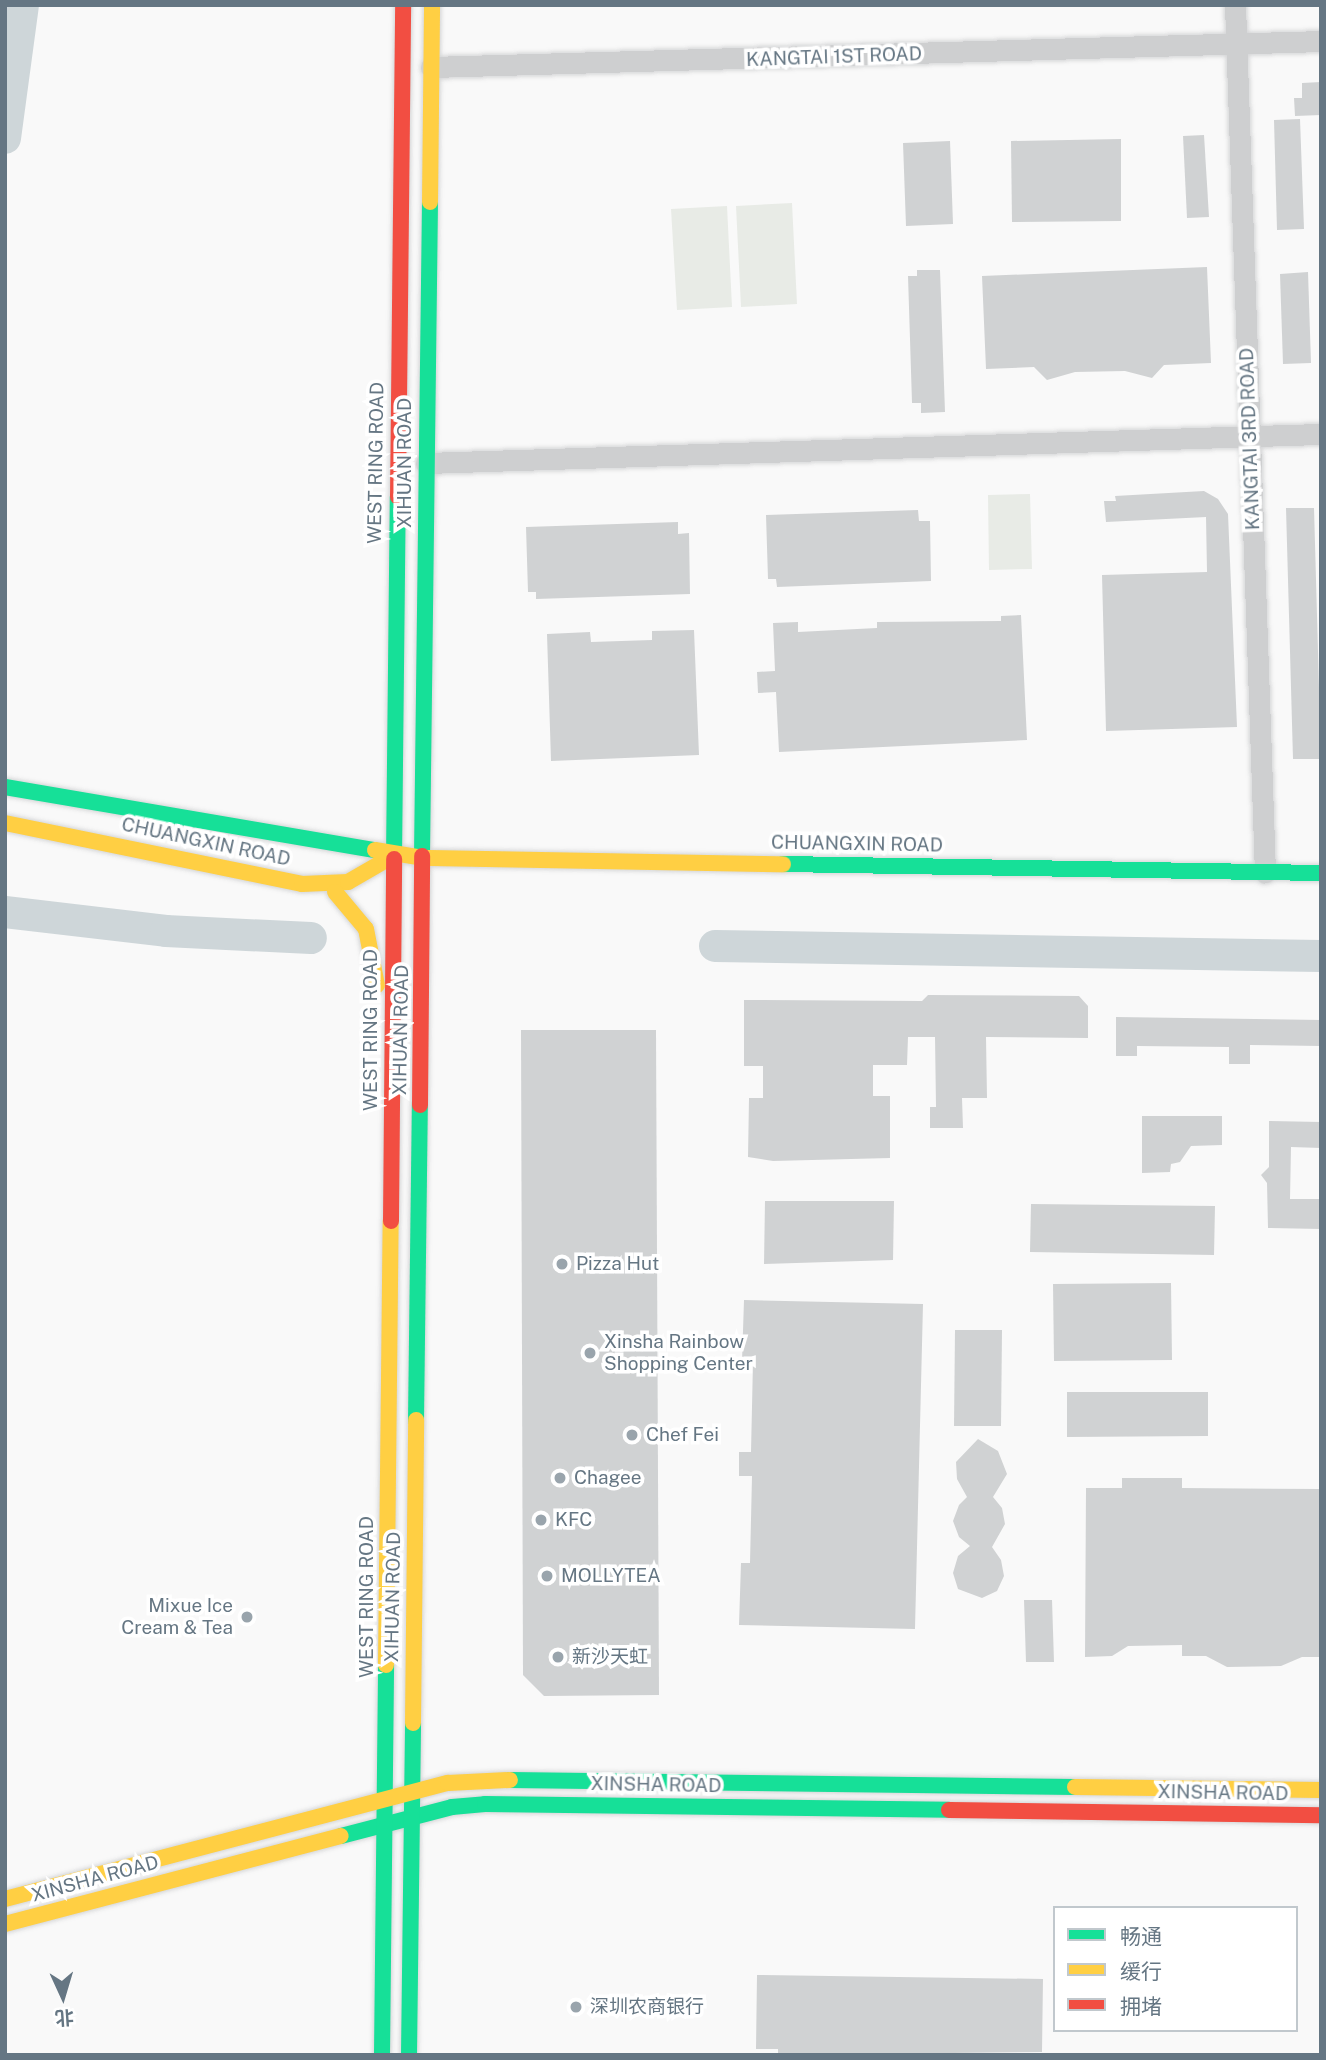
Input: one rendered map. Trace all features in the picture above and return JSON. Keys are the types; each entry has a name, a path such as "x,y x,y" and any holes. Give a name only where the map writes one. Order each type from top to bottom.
{"main road":[{"name":"WEST RING ROAD","path":"382,2055 403,5"},
{"name":"XIHUAN ROAD","path":"409,2055 432,5"},
{"name":"CHUANGXIN ROAD","path":"5,787 393,856 1321,873"},
{"name":"CHUANGXIN ROAD","path":"5,823 302,884 348,882 393,856"},
{"path":"335,892 366,929 377,988 392,999"},
{"name":"XINSHA ROAD","path":"5,1899 412,1792 484,1780 1321,1790"},
{"name":"XINSHA ROAD","path":"5,1924 452,1807 485,1804 1321,1815"}],"street":[{"name":"KANGTAI 3RD ROAD","path":"1235,5 1265,872"},
{"name":"KANGTAI 1ST ROAD","path":"431,67 1321,41"},
{"path":"426,463 1321,434"}],"shaded area":[{"path":"792,203 797,304 741,307 736,206"},
{"path":"727,206 732,307 677,310 671,209"},
{"path":"1030,494 1032,569 989,570 988,495"}],"building":[{"path":"1321,82 1321,115 1295,116 1294,98 1302,98 1302,83"},
{"path":"1300,119 1304,229 1277,230 1274,120"},
{"path":"1204,135 1209,217 1187,218 1183,136"},
{"path":"1121,139 1121,221 1012,222 1011,141"},
{"path":"950,141 953,224 906,226 903,143"},
{"path":"1207,267 1211,363 1164,365 1152,378 1125,371 1075,372 1047,380 1034,367 986,369 982,276"},
{"path":"917,270 940,270 945,412 921,413 921,403 912,403 908,276 917,276"},
{"path":"1308,272 1311,363 1283,364 1280,274"},
{"path":"1204,491 1218,499 1228,514 1237,727 1106,731 1102,575 1207,572 1206,517 1106,522 1104,501 1116,501 1115,496"},
{"path":"1286,508 1314,508 1321,759 1293,759"},
{"path":"918,510 919,521 930,521 931,581 777,587 776,579 768,579 766,515"},
{"path":"678,522 678,534 689,533 690,594 536,599 536,592 528,592 526,527"},
{"path":"1021,615 1027,740 779,752 776,692 758,693 757,672 775,671 773,623 798,622 798,632 877,628 877,622 1001,621 1001,616"},
{"path":"694,630 699,755 551,761 547,634 590,632 591,642 652,640 652,631"},
{"path":"928,995 1079,996 1088,1006 1088,1038 986,1037 987,1098 962,1098 963,1128 930,1128 930,1107 936,1107 935,1037 908,1037 907,1065 873,1065 873,1096 890,1096 890,1158 773,1161 748,1157 749,1098 763,1098 763,1066 744,1066 744,1000 922,1001"},
{"path":"1116,1017 1321,1020 1321,1046 1250,1045 1250,1064 1229,1064 1229,1047 1137,1046 1137,1056 1116,1056"},
{"name":"Xinsha Rainbow Shopping Center","path":"521,1030 656,1030 659,1695 544,1696 523,1675"},
{"path":"1142,1116 1222,1116 1222,1145 1191,1146 1180,1162 1171,1164 1170,1172 1142,1173"},
{"path":"1269,1121 1321,1122 1321,1148 1291,1147 1290,1199 1321,1199 1321,1229 1268,1228 1267,1183 1261,1175 1269,1167"},
{"path":"765,1201 894,1201 893,1260 764,1264"},
{"path":"1031,1204 1215,1206 1214,1255 1030,1252"},
{"path":"1171,1283 1172,1360 1054,1361 1053,1284"},
{"path":"744,1300 923,1304 915,1629 739,1625 741,1563 750,1563 752,1476 739,1476 739,1452 751,1452 753,1361 742,1361"},
{"path":"955,1330 1002,1330 1001,1426 954,1426"},
{"path":"1067,1392 1208,1392 1208,1436 1067,1437"},
{"path":"978,1439 998,1451 1007,1474 993,1497 1002,1508 1005,1524 992,1547 1001,1560 1004,1576 997,1591 982,1598 958,1589 953,1573 958,1556 970,1546 959,1537 953,1521 959,1505 967,1497 957,1479 956,1462"},
{"path":"1122,1478 1182,1478 1182,1488 1321,1489 1321,1657 1302,1657 1281,1666 1227,1667 1206,1656 1182,1656 1182,1645 1128,1646 1112,1656 1085,1657 1086,1488 1122,1488"},
{"path":"1024,1600 1052,1600 1054,1662 1026,1662"},
{"path":"757,1975 1043,1979 1042,2052 778,2055 778,2049 756,2049"}],"waterway":[{"path":"5,138 23,5"},
{"path":"5,912 166,931 311,938"},
{"path":"715,946 1321,956"}],"traffic: fast":[{"path":"422,856 430,202"},
{"path":"394,859 398,497"},
{"path":"5,787 375,850"},
{"path":"783,864 1321,873"},
{"path":"416,1420 420,1105"},
{"path":"382,2055 386,1665"},
{"path":"409,2055 413,1723"},
{"path":"510,1780 1075,1787"},
{"path":"341,1836 452,1807 485,1804 949,1810"}],"traffic: slow":[{"path":"430,202 432,5"},
{"path":"5,823 302,884 348,882 393,856"},
{"path":"375,850 424,858 783,864"},
{"path":"335,892 366,929 377,985"},
{"path":"386,1665 391,1221"},
{"path":"413,1723 416,1420"},
{"path":"5,1899 448,1783 510,1780"},
{"path":"1075,1787 1321,1790"},
{"path":"5,1924 341,1836"}],"traffic: jam":[{"path":"398,497 403,5"},
{"path":"420,1105 422,856"},
{"path":"391,1221 394,859"},
{"path":"949,1810 1321,1815"}],"place":[{"name":"Pizza Hut","path":"562,1264"},
{"name":"Xinsha Rainbow Shopping Center","path":"590,1353"},
{"name":"Chef Fei","path":"632,1435"},
{"name":"Chagee","path":"560,1478"},
{"name":"KFC","path":"541,1520"},
{"name":"MOLLYTEA","path":"547,1576"},
{"name":"Mixue Ice Cream & Tea","path":"247,1617"},
{"name":"新沙天虹","path":"558,1657"},
{"name":"深圳农商银行","path":"576,2007"}]}
